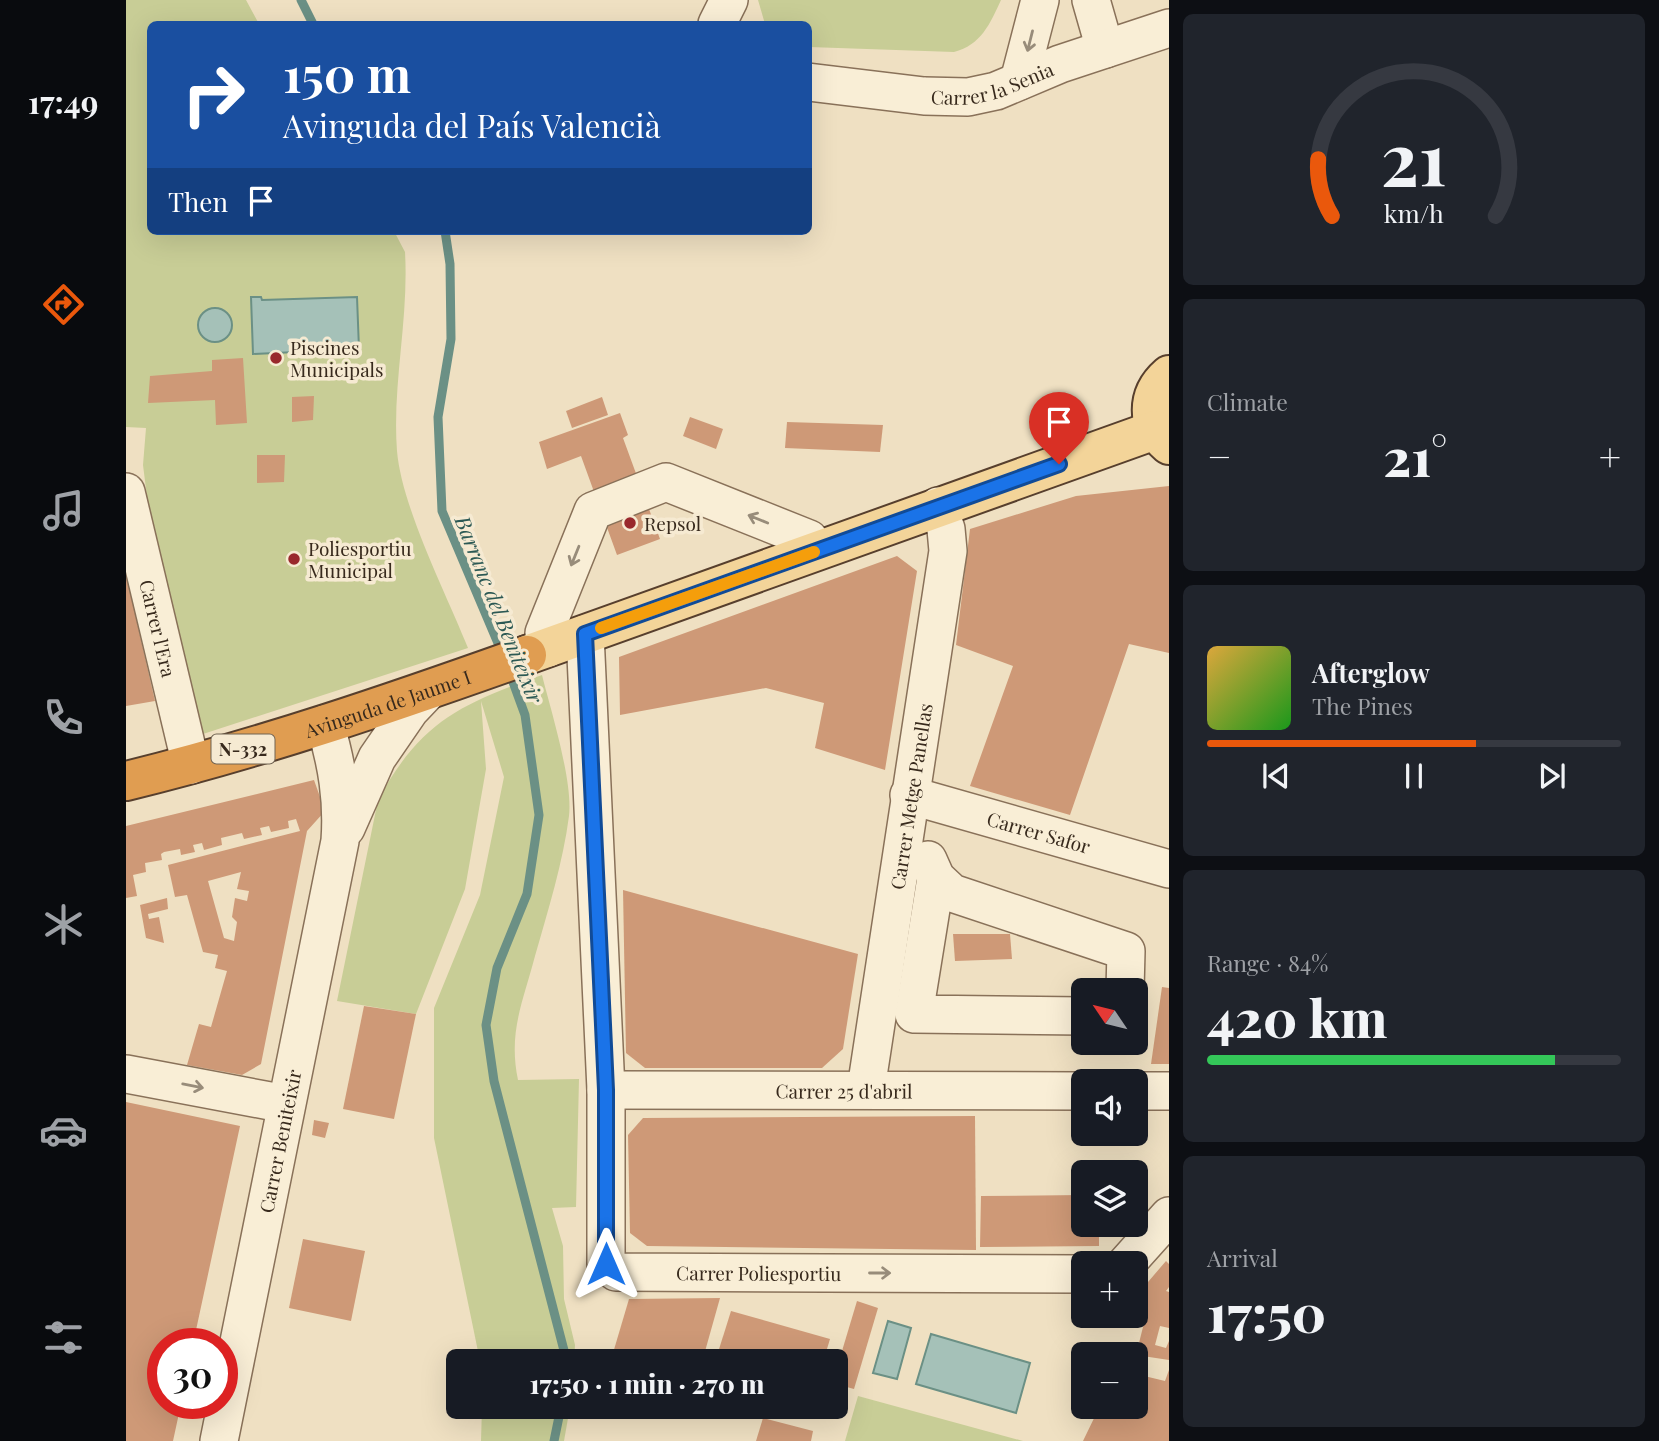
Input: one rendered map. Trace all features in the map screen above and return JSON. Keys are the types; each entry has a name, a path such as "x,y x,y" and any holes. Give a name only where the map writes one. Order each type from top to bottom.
{"highway":[{"name":"Avinguda de Jaume I","path":"126,781 191,765 342,719 538,651"}],"main road":[{"path":"538,651 938,506 1162,437 1151,414 1153,397 1169,375"}],"street":[{"path":"719,21 729,0"},
{"path":"1019,81 1040,0"},
{"path":"1091,0 1105,49"},
{"name":"Carrer la Senia","path":"812,82 924,96 968,97 996,91 1105,49 1169,28"},
{"path":"538,651 593,511 666,482 809,539 816,551"},
{"name":"Carrer l'Era","path":"126,492 191,765"},
{"name":"Carrer Metge Panellas","path":"866,1089 948,551 946,529 938,506"},
{"name":"Carrer Poliesportiu","path":"585,634 606,1090 606,1264 616,1272 1071,1274"},
{"name":"Carrer Beniteixir","path":"340,841 367,778 393,732 444,684"},
{"name":"Carrer Beniteixir","path":"342,719 369,743 367,778"},
{"name":"Carrer Beniteixir","path":"219,1441 340,841 338,767 342,719"},
{"name":"Carrer Safor","path":"909,795 1169,869"},
{"path":"901,852 926,856 936,878 952,893 1126,951 1125,978"},
{"path":"936,878 915,1014 1071,1016"},
{"path":"126,1074 286,1104"},
{"name":"Carrer 25 d'abril","path":"606,1090 1071,1091"},
{"path":"1148,1091 1169,1091"},
{"path":"1138,1251 1169,1216"}],"green space":[{"path":"126,0 246,0 257,21 147,21 147,235 396,235 405,252 406,277 396,426 401,474 426,550 468,648 203,734 180,673 151,529 143,465 146,428 126,427"},
{"path":"758,0 1001,0 978,39 954,52 812,47 812,21 764,21"},
{"path":"542,675 568,784 569,816 563,851 518,1017 515,1063 518,1080 579,1079 576,1207 552,1208 563,1246 564,1299 575,1349 478,1349 434,1138 434,1008 480,895 504,777 481,701 486,769 465,889 416,1014 337,1001 378,800 410,751 427,733 466,706"},
{"path":"858,1396 1023,1441 845,1441"},
{"path":"482,1419 568,1419 564,1441 481,1441"}],"water":[{"path":"251,297 261,297 262,300 357,297 359,349 253,354"},
{"path":"215,308 227,313 232,325 227,337 215,342 203,337 198,325 203,313"},
{"path":"888,1321 911,1328 897,1379 873,1373"},
{"path":"931,1334 1030,1363 1016,1413 916,1384"}],"building":[{"path":"243,358 247,423 216,425 215,400 148,403 150,376 212,371 212,360"},
{"path":"314,396 313,420 292,422 292,397"},
{"path":"602,397 608,415 572,428 566,411"},
{"path":"620,413 628,435 623,438 660,539 617,555 581,456 547,469 539,442"},
{"path":"690,417 723,429 716,449 683,436"},
{"path":"787,422 883,425 880,452 785,448"},
{"path":"257,455 285,455 284,482 257,483"},
{"path":"1169,486 1169,653 1129,644 1070,815 970,786 1013,666 956,645 970,529 1076,496"},
{"path":"897,556 917,571 885,770 815,748 824,703 766,688 620,715 619,657"},
{"path":"126,574 155,701 126,706"},
{"path":"314,780 325,811 307,831 261,1064 242,1075 187,1065 199,1024 211,1027 227,971 215,968 218,955 203,952 187,895 175,897 168,865 300,831 296,819 288,821 289,828 271,832 269,826 260,828 262,835 244,839 242,833 221,838 222,845 204,850 202,843 193,845 195,852 181,855 180,849 164,852 161,854 162,860 145,863 146,872 133,875 137,896 126,898 126,826","holes":["241,872 237,889 249,891 247,901 235,898 232,917 237,922 234,941 224,938 208,881"]},
{"path":"623,890 858,954 843,1049 822,1068 645,1068 626,1053"},
{"path":"167,898 168,909 148,914 149,919 159,917 164,943 146,938 140,905"},
{"path":"953,934 1010,934 1012,959 955,961"},
{"path":"1162,987 1169,988 1169,1064 1151,1064"},
{"path":"364,1006 416,1014 394,1119 343,1109"},
{"path":"126,1102 240,1126 196,1328 147,1328 147,1419 178,1419 173,1441 126,1441"},
{"path":"975,1116 976,1250 647,1246 630,1233 628,1135 643,1118"},
{"path":"314,1120 329,1123 325,1138 312,1135"},
{"path":"1071,1195 1071,1237 1099,1237 1099,1246 980,1247 981,1196"},
{"path":"303,1239 365,1251 351,1321 289,1308"},
{"path":"1166,1261 1169,1264 1169,1287 1166,1291 1169,1292 1169,1328 1160,1326 1155,1345 1166,1348 1169,1341 1169,1360 1148,1357 1148,1342 1139,1342 1143,1328 1148,1328 1148,1282"},
{"path":"720,1298 706,1349 614,1349 629,1299"},
{"path":"857,1301 878,1308 854,1389 848,1387 848,1349 843,1349"},
{"path":"731,1311 830,1339 827,1349 719,1349"},
{"path":"1169,1370 1169,1441 1083,1441 1094,1419 1148,1419 1148,1377 1165,1381"},
{"path":"763,1419 813,1431 811,1441 756,1441"}],"waterway":[{"name":"Barranc del Beniteixir","path":"301,0 312,21"},
{"name":"Barranc del Beniteixir","path":"446,235 450,264 451,339 438,417 442,511 503,655"},
{"name":"Barranc del Beniteixir","path":"509,671 525,715 539,815 527,894 497,968 486,1025 494,1081 564,1349"},
{"name":"Barranc del Beniteixir","path":"554,1441 559,1419"}],"slow traffic":[{"path":"601,628 814,552"}],"place":[{"name":"Piscines Municipals","path":"276,358"},
{"name":"Repsol","path":"630,523"},
{"name":"Poliesportiu Municipal","path":"294,559"}],"route":[{"path":"606,1264 606,1090 585,634 1059,464"}]}
